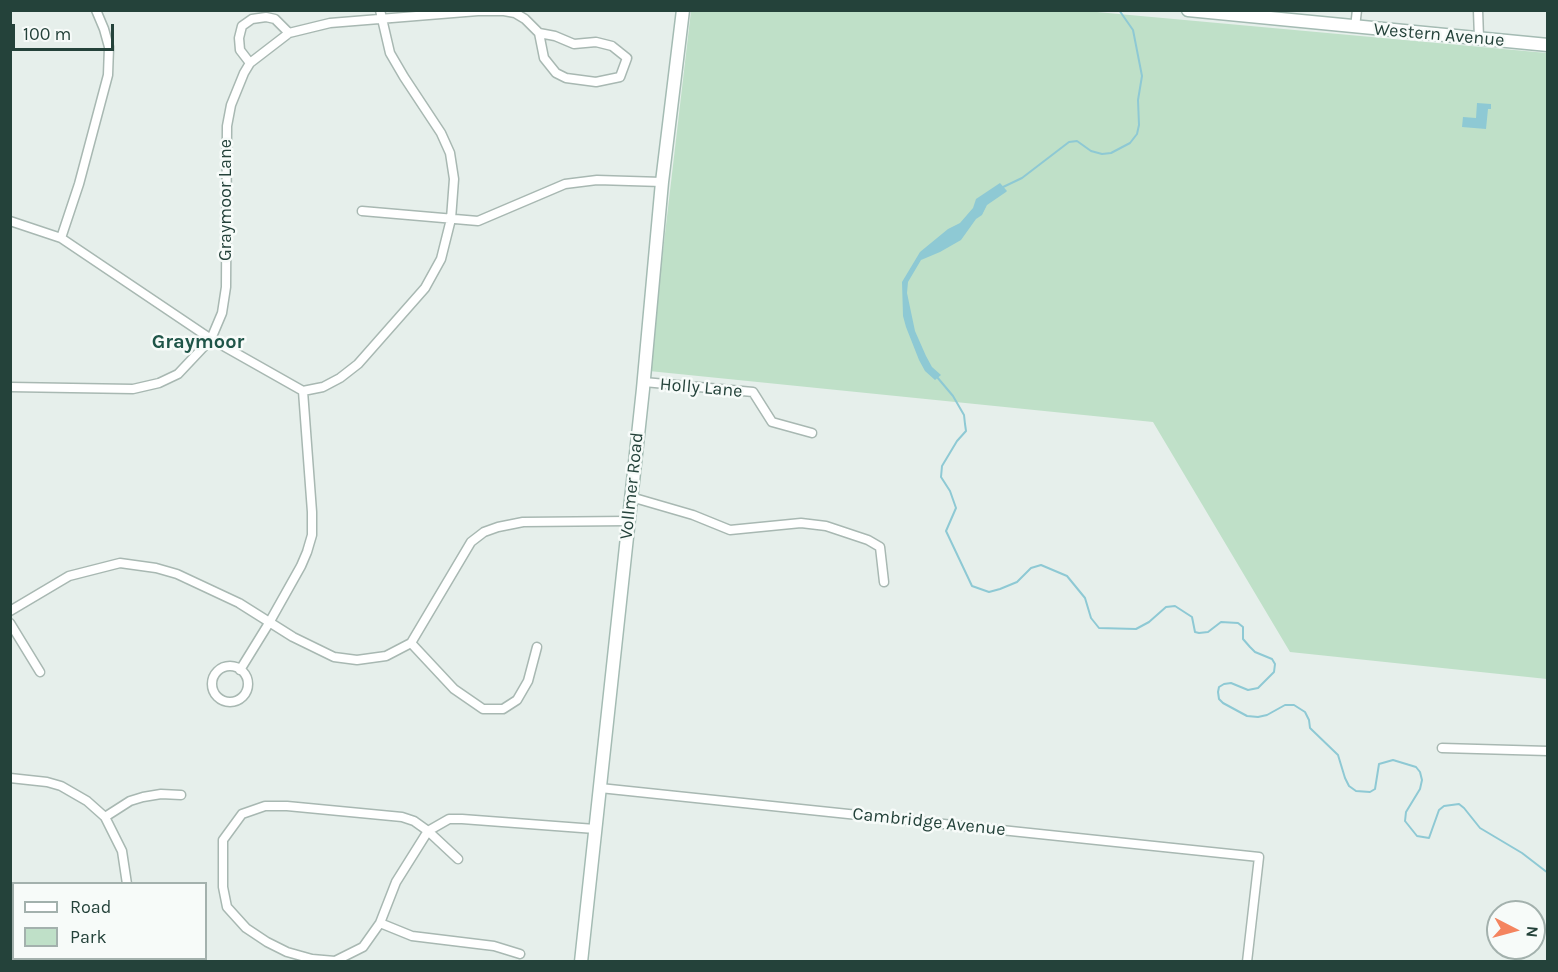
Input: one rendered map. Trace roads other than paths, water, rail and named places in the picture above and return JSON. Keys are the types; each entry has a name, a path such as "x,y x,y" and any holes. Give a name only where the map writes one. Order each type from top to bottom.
{"main road":[{"name":"Vollmer Road","path":"581,962 644,382 662,182 683,10"},
{"name":"Western Avenue","path":"1188,10 1548,45"}],"street":[{"path":"61,238 79,184 108,75 109,47 96,10"},
{"path":"1355,27 1357,10"},
{"path":"1478,10 1479,38"},
{"name":"Graymoor Lane","path":"10,387 133,389 159,383 178,374 211,339 222,313 226,287 227,126 231,105 250,63 289,33 330,23 381,15 504,11 515,13 525,19 539,33 544,58 556,73 566,78 596,82 620,77 627,58 612,46 596,42 574,44 555,36 539,33"},
{"path":"10,220 61,238 211,339 303,391 323,387 340,378 358,364 425,288 441,259 451,219 454,178 450,153 441,133 390,53 381,15"},
{"path":"250,63 240,50 239,38 242,26 252,19 266,17 275,19 289,33"},
{"path":"362,211 478,221 565,184 597,180 662,182"},
{"name":"Holly Lane","path":"644,382 753,392 772,422 812,433"},
{"path":"240,670 269,624 304,559 312,535 303,391"},
{"path":"631,497 693,515 730,530 801,523 826,526 868,540 880,547 884,582"},
{"path":"10,611 69,576 120,563 156,568 177,574 239,603 269,624 334,657 357,660 386,656 411,643 471,542 484,532 522,522 628,521"},
{"path":"10,623 40,672"},
{"path":"411,643 454,689 483,709 503,709 517,700 528,681 537,647"},
{"path":"230,666 240,670 248,686 243,697 232,702 216,696 212,685 215,674 224,667 230,666"},
{"path":"1442,748 1548,751"},
{"path":"10,778 61,786 87,801 105,817 122,851 127,882"},
{"name":"Cambridge Avenue","path":"600,788 1259,857 1247,962"},
{"path":"105,817 124,804 143,797 161,794 182,795"},
{"path":"458,860 428,831 414,820 287,806 265,806 242,814 223,840 223,886 227,907 246,928 287,952 312,959 335,961 363,947 380,923 396,882 428,831 449,819 595,830"},
{"path":"380,923 412,936 494,946 520,954"}],"water":[{"path":"1477,103 1491,104 1491,109 1488,109 1486,129 1462,127 1463,117 1476,118"},
{"path":"1000,183 1007,191 987,205 982,215 976,219 961,240 921,260 908,282 907,293 915,331 932,367 941,375 935,380 925,371 906,327 903,316 902,282 920,252 948,229 960,223 973,208 976,199"}],"waterway":[{"path":"1001,188 1022,178 1069,142 1077,141 1091,151 1102,154 1111,153 1130,143 1137,134 1138,100 1142,76 1133,30 1119,10"},
{"path":"937,377 953,396 964,415 966,431 942,466 941,477 950,491 956,508 946,531 972,586 989,592 1000,589 1017,582 1031,568 1041,565 1067,576 1085,598 1091,618 1099,628 1136,629 1149,622 1166,607 1175,606 1192,617 1195,632 1208,632 1221,622 1238,623 1243,627 1243,639 1250,647 1255,652 1272,659 1275,664 1274,672 1258,688 1248,690 1231,683 1219,687 1219,699 1223,703 1247,716 1267,715 1285,705 1294,705 1305,712 1310,728 1338,755 1345,778 1349,786 1356,791 1370,792 1375,789 1379,764 1393,760 1416,767 1422,780 1420,789 1406,812 1405,821 1417,836 1429,838 1439,810 1444,806 1459,804 1480,828 1522,853 1548,873"}],"district":[{"name":"Graymoor","path":"198,342"}]}
